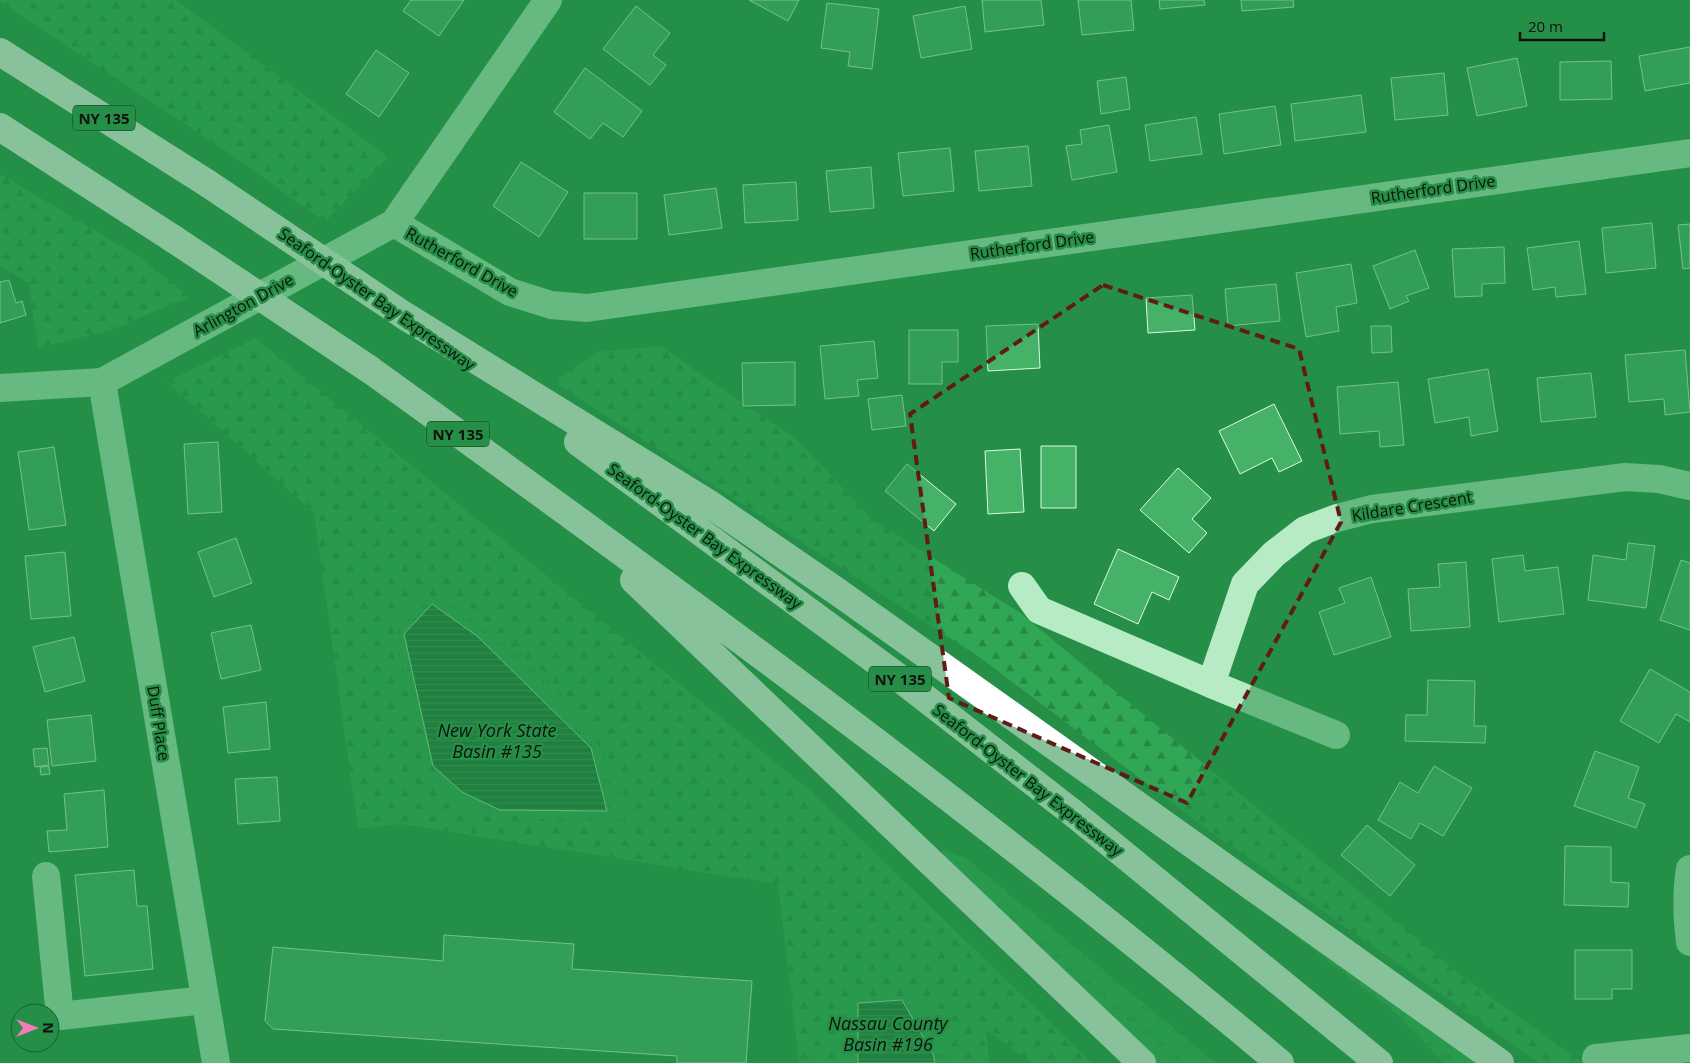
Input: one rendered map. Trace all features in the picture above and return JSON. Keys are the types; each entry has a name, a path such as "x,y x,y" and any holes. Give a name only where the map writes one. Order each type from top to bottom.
{"highway":[{"name":"Seaford-Oyster Bay Expressway","path":"0,52 207,183 405,316 898,677 1073,813 1378,1063"},
{"name":"NY 135","path":"0,127 172,238 369,369 547,498 899,759 1040,868 1280,1063"},
{"path":"405,316 711,506 835,590 1500,1063"},
{"path":"547,498 1142,1063"}],"street":[{"name":"Arlington Drive","path":"0,388 102,382 394,223 548,0"},
{"name":"Rutherford Drive","path":"394,223 510,292 551,305 587,308 1690,153"},
{"name":"Duff Place","path":"102,382 216,1063"},
{"name":"Kildare Crescent","path":"1211,684 1245,584 1274,554 1305,530 1337,518 1372,509 1625,477 1659,479 1690,486"},
{"path":"1022,586 1039,610 1336,735"},
{"path":"1690,869 1687,918 1690,942"},
{"path":"46,876 60,1016 205,1000"},
{"path":"1596,1058 1690,1048"}],"highlighted area":[{"path":"1103,285 1299,349 1341,522 1187,803 949,698 910,414"}],"green space":[{"path":"0,0 176,0 388,157 325,222 229,153 0,2"},
{"path":"0,174 141,258 189,297 111,330 38,348 29,283 0,266"},
{"path":"255,338 813,793 1092,1063 1032,1063 986,1030 989,1063 943,1063 941,1043 925,1014 911,999 852,997 851,1063 799,1063 778,884 401,824 358,829 314,513 167,382","holes":["416,596 448,602 467,613 536,665 583,717 629,801 630,822 589,825 478,812 440,788 397,649 397,619"]},
{"path":"660,346 797,440 873,520 1020,613 1467,980 1583,1063 1539,1063 1207,829 978,656 554,382 597,352"},
{"name":"New York State Basin #135","path":"415,596 448,602 467,613 536,665 583,717 629,801 630,823 589,825 478,812 440,788 397,649 397,619"},
{"path":"944,850 966,858 1216,1063 1156,1063 940,855"},
{"path":"1253,903 1487,1063 1444,1063 1397,1014"},
{"name":"Nassau County Basin #196","path":"851,997 911,998 925,1014 941,1043 943,1063 851,1063"}],"water":[{"name":"New York State Basin #135","path":"432,604 477,636 591,748 607,811 500,810 462,792 433,766 404,634"},
{"name":"Nassau County Basin #196","path":"902,1000 933,1054 935,1063 858,1063 858,1003"}],"building":[{"path":"411,0 464,0 439,36 403,11"},
{"path":"749,0 799,0 788,21"},
{"path":"982,0 1041,0 1044,25 985,32"},
{"path":"1078,0 1131,0 1134,30 1082,35"},
{"path":"1159,0 1204,0 1205,5 1160,9"},
{"path":"1241,0 1293,0 1294,7 1242,11"},
{"path":"827,3 879,9 872,69 848,66 850,52 821,48"},
{"path":"636,6 670,33 653,55 666,65 650,85 603,49"},
{"path":"965,6 972,49 921,58 913,16"},
{"path":"1690,47 1690,83 1645,91 1639,56"},
{"path":"376,50 409,73 379,117 346,94"},
{"path":"1517,58 1527,106 1477,116 1467,68"},
{"path":"1611,61 1612,99 1560,100 1560,62"},
{"path":"585,68 642,111 623,137 603,123 590,139 554,112"},
{"path":"1444,73 1448,115 1395,120 1391,78"},
{"path":"1126,77 1130,109 1101,114 1097,81"},
{"path":"1361,95 1366,132 1295,141 1291,104"},
{"path":"1275,106 1281,145 1224,154 1219,114"},
{"path":"1196,117 1202,154 1150,161 1145,125"},
{"path":"1109,125 1117,172 1072,180 1066,146 1082,144 1080,130"},
{"path":"1028,146 1032,186 979,191 975,151"},
{"path":"950,148 954,191 903,196 898,153"},
{"path":"521,162 568,192 539,237 493,206"},
{"path":"871,167 874,208 830,212 826,171"},
{"path":"796,182 798,220 745,223 743,185"},
{"path":"716,188 722,228 669,235 664,195"},
{"path":"584,193 637,193 637,239 584,239"},
{"path":"1652,223 1656,268 1606,273 1602,228"},
{"path":"1690,224 1690,268 1683,269 1678,225"},
{"path":"1579,241 1586,294 1556,297 1555,287 1533,290 1527,248"},
{"path":"1504,247 1505,283 1482,284 1482,296 1455,297 1452,249"},
{"path":"1415,250 1429,288 1406,296 1409,301 1390,309 1373,266"},
{"path":"1351,264 1357,303 1336,307 1339,331 1306,337 1296,273"},
{"path":"9,280 16,303 22,301 26,315 0,323 0,282"},
{"path":"1276,284 1280,321 1228,326 1225,289"},
{"path":"1192,295 1195,330 1148,333 1146,298"},
{"path":"1038,324 1040,368 988,371 986,326"},
{"path":"1371,326 1391,326 1392,352 1372,353"},
{"path":"909,330 958,330 958,362 942,362 942,384 909,384"},
{"path":"874,341 878,378 857,380 859,396 825,399 820,346"},
{"path":"1685,350 1690,412 1665,415 1664,399 1629,402 1625,355"},
{"path":"795,362 795,405 743,406 742,363"},
{"path":"1488,369 1498,431 1471,436 1469,417 1435,423 1428,379"},
{"path":"1591,373 1596,417 1541,422 1537,378"},
{"path":"1398,382 1404,445 1380,447 1379,431 1340,434 1337,387"},
{"path":"902,395 906,426 872,430 868,399"},
{"path":"1274,404 1302,461 1279,472 1272,458 1240,474 1219,431"},
{"path":"218,442 222,512 188,514 184,444"},
{"path":"1041,446 1076,446 1076,508 1041,508"},
{"path":"54,447 66,525 29,530 18,452"},
{"path":"1020,449 1024,512 988,514 985,451"},
{"path":"907,464 956,504 934,531 885,491"},
{"path":"1178,468 1211,498 1192,519 1207,533 1189,553 1140,510"},
{"path":"236,538 252,583 214,597 198,552"},
{"path":"1628,543 1655,546 1646,608 1588,600 1593,555 1626,560"},
{"path":"1118,549 1179,577 1169,600 1152,592 1138,624 1094,604"},
{"path":"65,552 71,616 31,619 25,556"},
{"path":"1523,555 1525,571 1558,567 1564,614 1499,622 1492,559"},
{"path":"1681,560 1690,563 1690,630 1660,620"},
{"path":"1466,562 1470,627 1411,631 1408,589 1440,587 1438,564"},
{"path":"1371,577 1391,637 1334,655 1319,612 1345,603 1339,588"},
{"path":"251,625 261,670 221,679 211,633"},
{"path":"74,637 85,681 45,692 33,647"},
{"path":"1650,669 1690,692 1690,722 1676,714 1659,743 1620,721"},
{"path":"1428,680 1475,681 1474,726 1486,726 1485,743 1405,741 1406,715 1427,715"},
{"path":"266,702 270,749 228,753 223,707"},
{"path":"91,715 96,761 52,766 47,720"},
{"path":"47,748 49,765 35,767 33,749"},
{"path":"1595,751 1639,767 1628,798 1645,804 1636,828 1574,806"},
{"path":"49,766 50,774 41,775 40,767"},
{"path":"1434,766 1472,788 1443,836 1420,823 1411,839 1378,820 1400,782 1418,793"},
{"path":"277,777 280,821 238,824 235,779"},
{"path":"104,790 108,847 49,852 47,831 67,830 64,794"},
{"path":"1367,825 1415,865 1390,896 1341,855"},
{"path":"1565,846 1611,847 1611,882 1629,883 1628,907 1564,905"},
{"path":"134,870 137,906 147,906 153,969 85,976 75,875"},
{"path":"444,935 574,944 572,969 752,981 746,1063 677,1063 677,1056 273,1029 265,1021 273,947 443,961"},
{"path":"1575,950 1632,950 1632,989 1612,989 1612,999 1575,999"}]}
